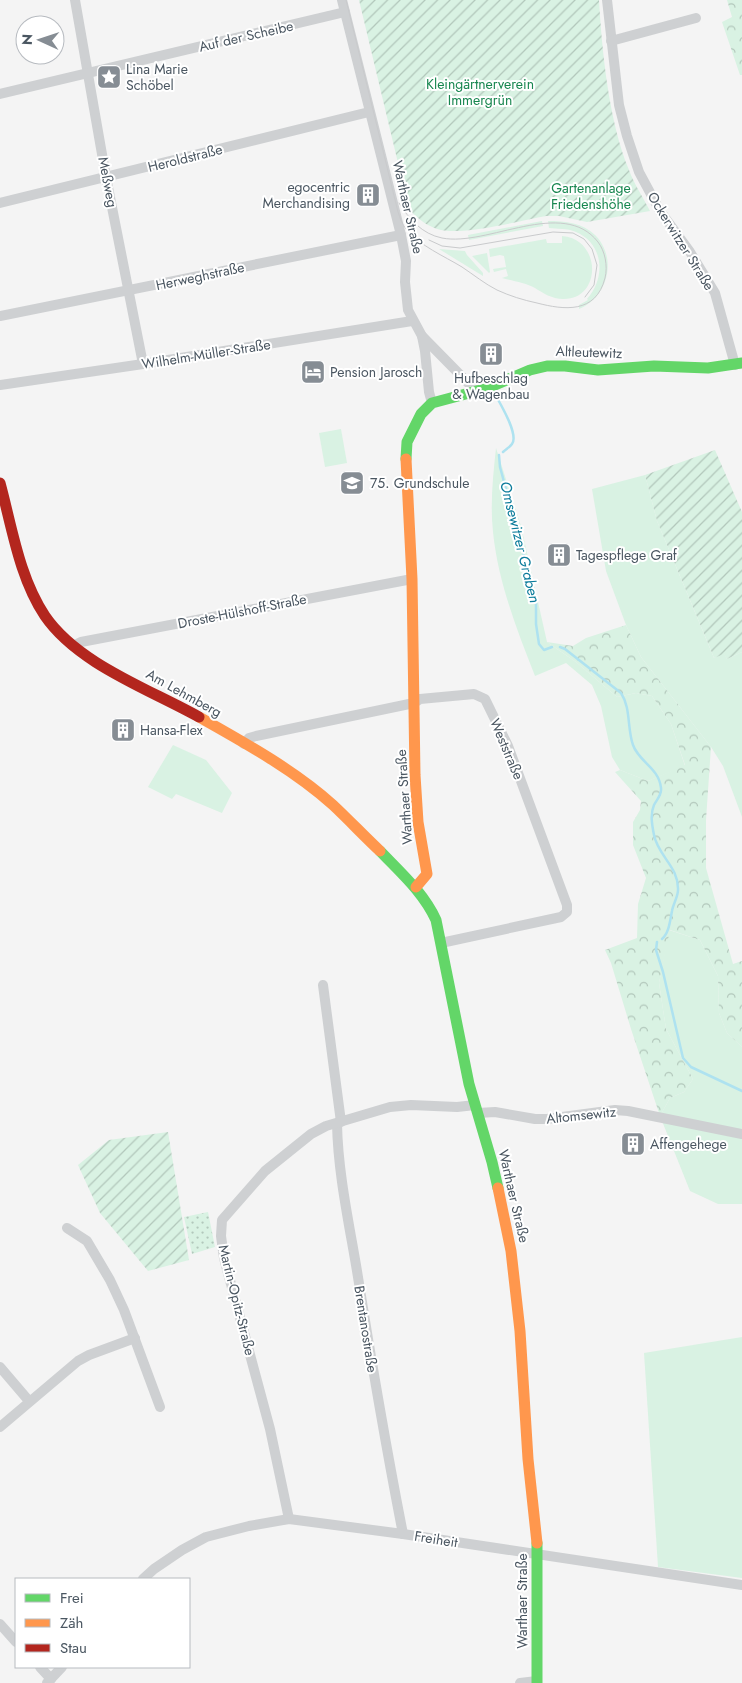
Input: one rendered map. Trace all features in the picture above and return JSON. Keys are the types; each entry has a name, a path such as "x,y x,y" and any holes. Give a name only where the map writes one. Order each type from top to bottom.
{"street":[{"name":"Meßweg","path":"75,0 106,177 142,364"},
{"name":"Warthaer Straße","path":"342,0 401,235 406,261 405,282 408,310 412,321 422,336 432,403 421,414 408,442 405,465 412,579 415,775 418,822 427,874 416,887 430,906 436,920 469,1084 492,1162 511,1251 520,1331 528,1459 538,1555 537,1682"},
{"name":"Ockerwitzer Straße","path":"607,0 619,105 626,136 639,172 660,211 690,252 715,293 738,364"},
{"name":"Auf der Scheibe","path":"0,94 345,12"},
{"path":"611,40 696,18"},
{"name":"Heroldstraße","path":"0,203 369,112"},
{"name":"Herweghstraße","path":"0,316 401,235"},
{"name":"Wilhelm-Müller-Straße","path":"0,385 412,321"},
{"path":"422,336 476,392"},
{"name":"Altleutewitz","path":"432,403 476,392 515,378 530,370 547,366 598,370 654,366 708,368 738,364"},
{"name":"Am Lehmberg","path":"0,483 32,592 46,617 57,631 83,654 183,708 319,792 416,887"},
{"name":"Droste-Hülshoff-Straße","path":"73,646 82,642 412,579"},
{"name":"Weststraße","path":"244,744 249,738 256,736 414,703 420,699 474,694 485,699 508,746 567,906 567,912 560,916 441,943"},
{"name":"Brentanostraße","path":"324,985 339,1123 338,1154 380,1413 403,1534"},
{"name":"Martin-Opitz-Straße","path":"288,1520 270,1429 224,1258 221,1236 222,1220 265,1171 311,1134 326,1126 390,1107 411,1105 476,1109"},
{"name":"Altomsewitz","path":"476,1109 535,1119 616,1110 628,1111 742,1134"},
{"path":"67,1228 87,1241 110,1280 124,1310 160,1407"},
{"path":"0,1426 78,1361 135,1338"},
{"path":"0,1367 29,1402"},
{"name":"Freiheit","path":"144,1578 182,1550 206,1538 249,1526 288,1520 403,1534 742,1585"},
{"path":"0,1624 15,1641"},
{"path":"41,1668 49,1681 61,1668"},
{"path":"520,1683 537,1682"}],"green space":[{"name":"Kleingärtnerverein Immergrün","path":"359,0 599,0 602,42 616,130 631,175 650,211 587,222 559,216 546,216 464,231 441,230 423,222 409,209"},
{"path":"727,0 742,0 742,75 740,75 722,22 732,17"},
{"path":"542,221 543,226 469,240 468,235"},
{"path":"548,221 567,222 585,228 595,235 602,244 606,255 608,265 603,286 597,296 579,309 579,305 588,300 597,281 599,262 597,253 585,237 566,229 549,228"},
{"path":"562,236 575,240 585,247 590,258 592,269 590,280 585,290 576,297 555,298 535,288 502,278 508,276 506,269 494,272 493,269 506,267 504,256 490,257 489,249 546,239 547,243 562,243"},
{"path":"439,249 465,251 483,273 483,276"},
{"path":"487,253 490,272 489,273 472,256"},
{"path":"341,429 347,463 325,467 319,433"},
{"path":"496,448 521,526 547,642 576,662 617,697 636,693 652,696 671,724 685,766 648,781 620,770 612,757 601,706 592,685 566,663 535,676 509,606 499,569 493,532 492,511"},
{"path":"715,450 742,512 742,652 727,659 724,654 714,658 657,521 645,475"},
{"path":"645,475 657,521 714,658 724,653 727,659 742,652 742,817 723,766 711,747 641,657 626,625 606,571 592,489"},
{"path":"626,625 641,657 711,747 706,820 706,868 733,964 742,961 742,1047 727,1033 719,1013 718,976 700,940 670,930 659,983 666,1029 693,1079 684,1092 670,1098 660,1116 611,963 605,950 637,938 638,904 646,878 633,845 633,822 640,810 641,801 615,772 620,770 648,781 685,765 671,724 652,696 636,693 617,697 576,662 547,642 573,646 586,638"},
{"path":"173,745 206,760 232,793 222,813 176,794 172,799 148,787"},
{"path":"669,930 700,940 718,976 719,1013 727,1033 742,1047 742,1204 718,1204 690,1191 660,1116 670,1098 684,1092 693,1079 666,1029 659,983"},
{"path":"168,1132 189,1260 148,1271 100,1213 78,1165 109,1140"},
{"path":"208,1212 215,1247 192,1254 184,1217"},
{"path":"742,1337 742,1578 658,1567 644,1353"}],"waterway":[{"name":"Omsewitzer Graben","path":"496,396 511,427 514,440 503,452"},
{"name":"Omsewitzer Graben","path":"499,455 500,467 536,600 536,624 539,644 544,650 552,647"},
{"name":"Omsewitzer Graben","path":"560,647 621,693 628,712 633,745 657,775 661,790 653,808 654,835 656,842 672,868 678,890 668,930 662,939"},
{"name":"Omsewitzer Graben","path":"657,942 656,950 683,1058 691,1067 742,1091"}],"tram line":[{"path":"346,0 398,212 406,229 425,246 462,267 488,285 517,298 568,308 587,304 601,290 606,273 604,254 598,242 583,229 565,224 545,223 460,239 442,238 428,233 417,225 399,203"},
{"path":"429,240 442,246 460,248 553,232 573,233 584,239 592,249 597,265 594,285 585,297"}],"traffic: fast":[{"path":"406,459 407,442 421,414 432,403 488,388 530,370 547,366 598,370 654,366 708,368 742,363"},
{"path":"380,851 425,900 436,920 469,1084 498,1188"},
{"path":"537,1543 537,1683"}],"traffic: slow":[{"path":"406,459 412,579 415,775 418,822 427,874 416,887"},
{"path":"199,717 269,758 302,780 333,805 380,851"},
{"path":"498,1188 511,1251 520,1331 528,1459 537,1543"}],"traffic: jam":[{"path":"0,483 22,568 36,601 59,633 95,662 199,717"}],"place":[{"name":"Lina Marie Schöbel","path":"109,77"},
{"name":"egocentric Merchandising","path":"368,195"},
{"name":"Hufbeschlag & Wagenbau","path":"491,354"},
{"name":"Pension Jarosch","path":"313,372"},
{"name":"75. Grundschule","path":"352,483"},
{"name":"Tagespflege Graf","path":"559,555"},
{"name":"Hansa-Flex","path":"123,730"},
{"name":"Affengehege","path":"633,1144"}],"park label":[{"name":"Gartenanlage Friedenshöhe","path":"591,196"}]}
